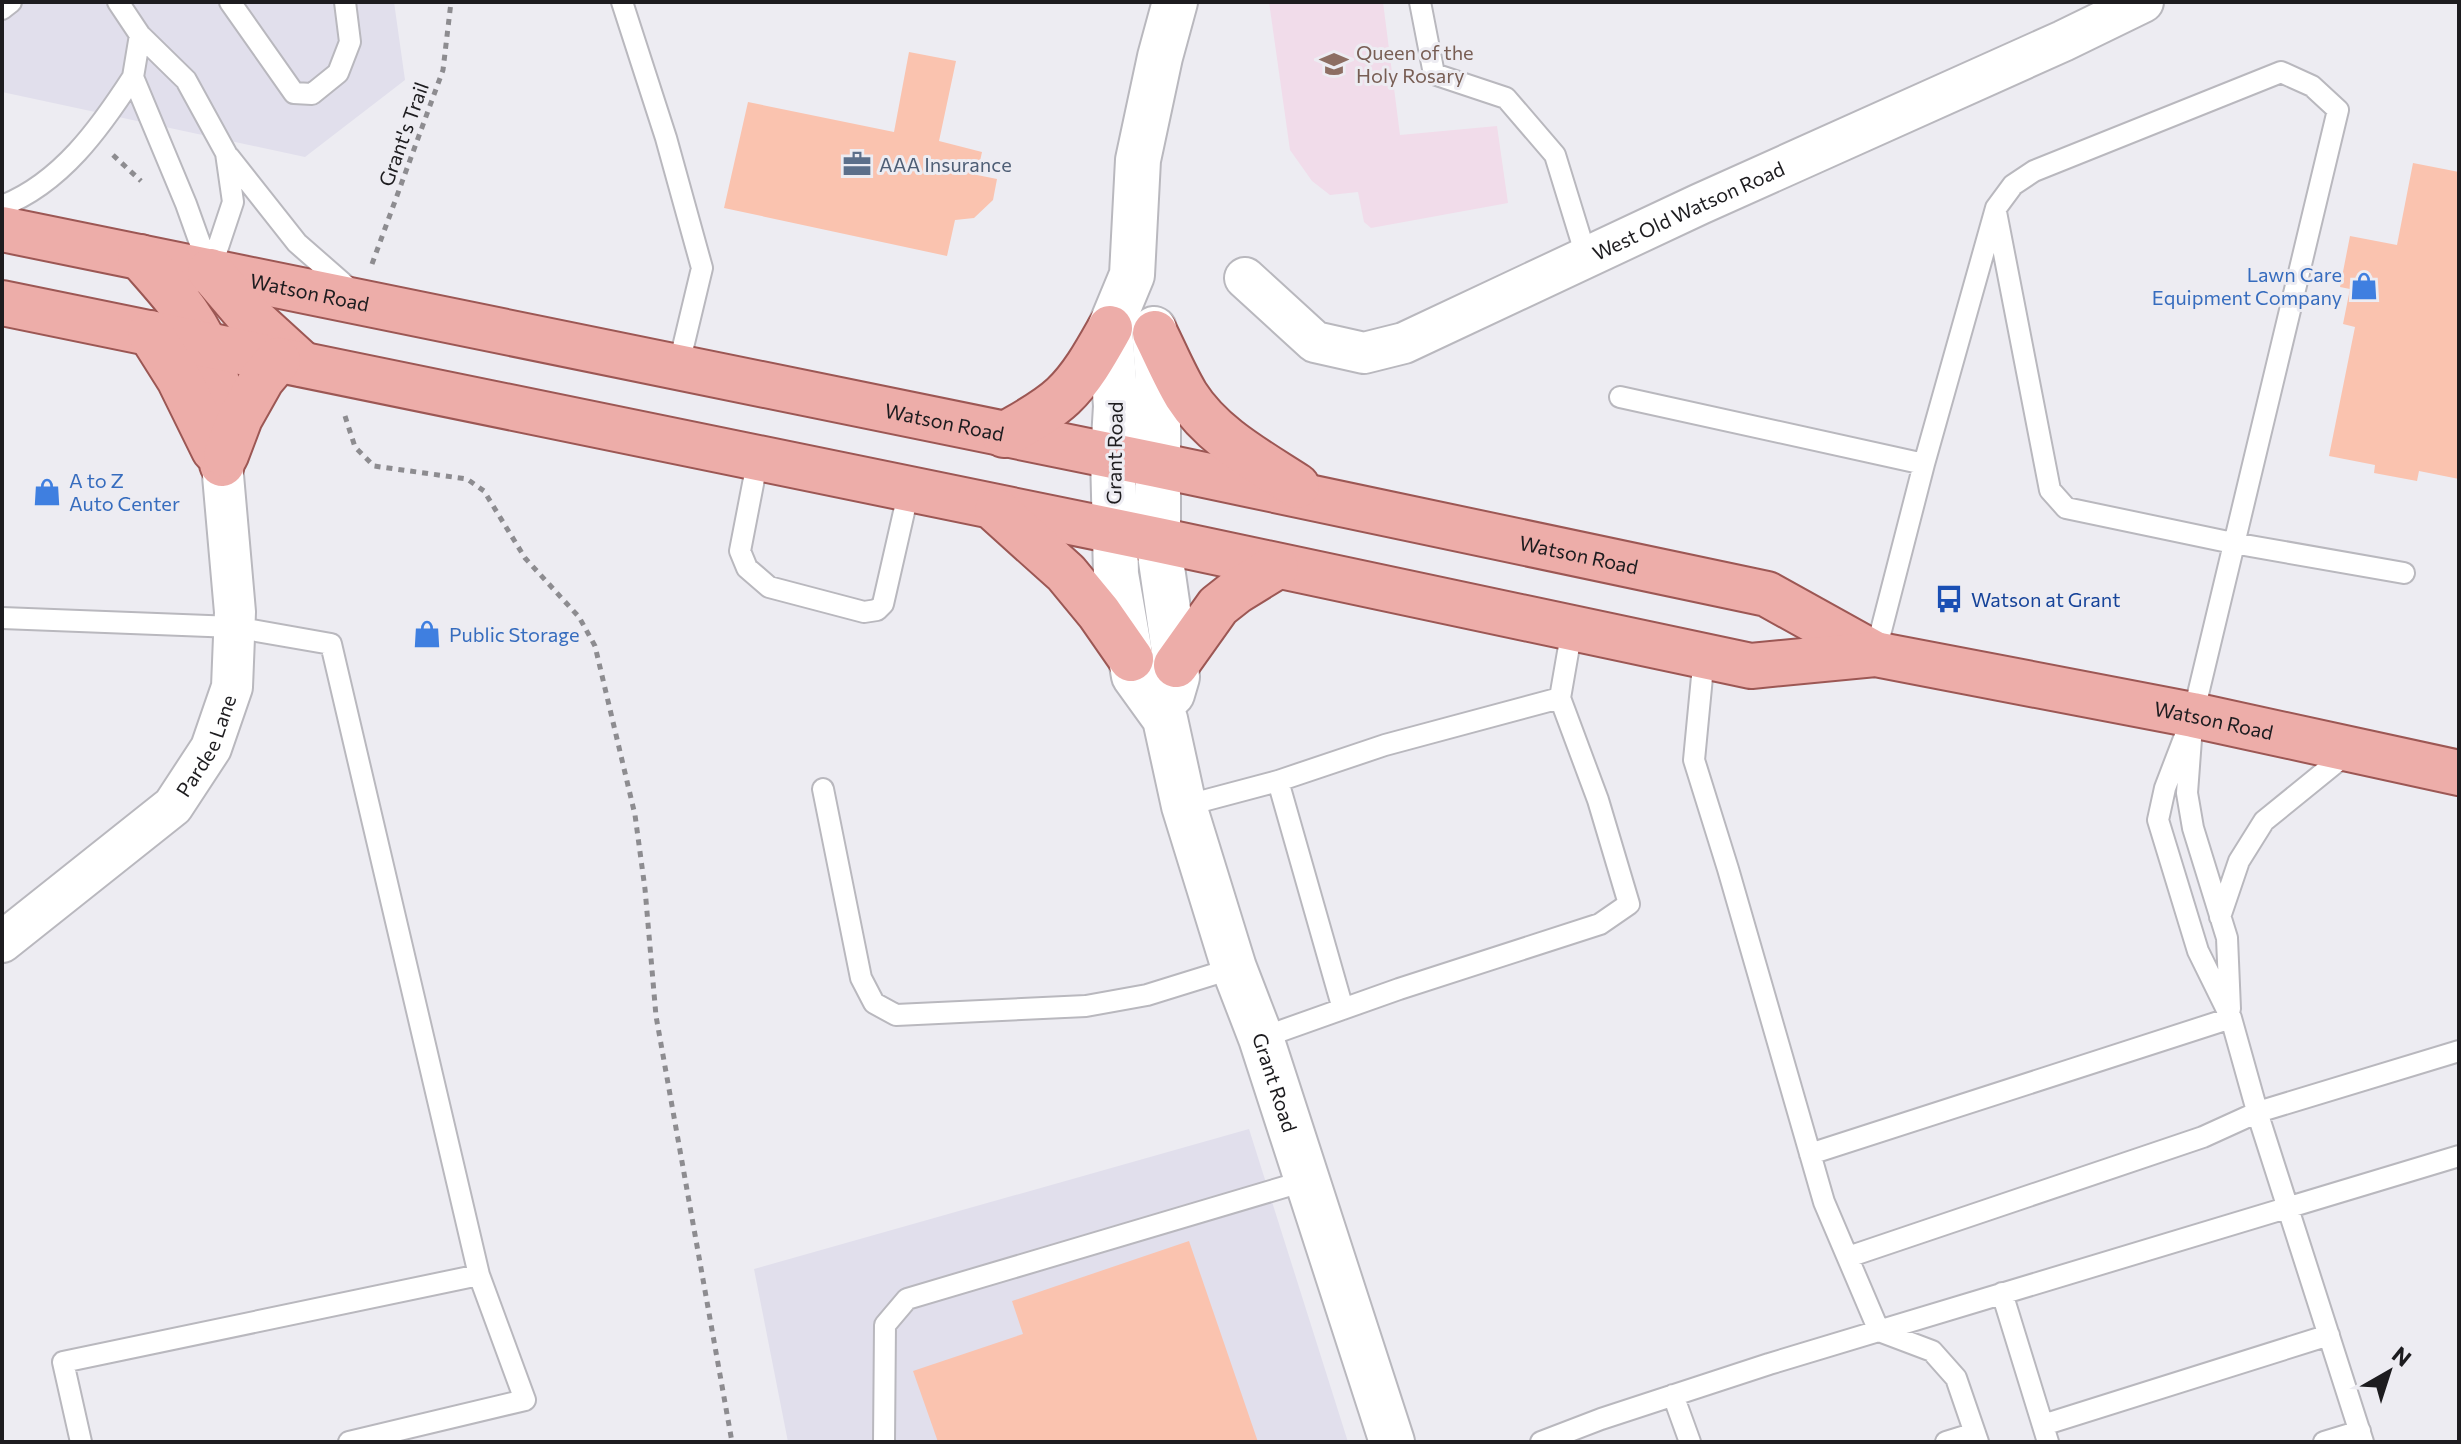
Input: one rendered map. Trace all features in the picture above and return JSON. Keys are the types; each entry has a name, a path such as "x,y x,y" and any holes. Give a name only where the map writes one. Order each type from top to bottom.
{"main road":[{"name":"Watson Road","path":"2,229 210,271 367,288 678,368 1767,594 1875,654"},
{"path":"140,257 178,299 206,345 218,387 222,464"},
{"path":"210,271 290,362 262,379 240,418 222,464 179,379 138,330 210,271"},
{"name":"Watson Road","path":"3,306 138,330 1158,540 1751,666 1875,654 2193,715 2459,773"},
{"path":"1004,435 1064,395 1089,365 1110,328"},
{"path":"1155,333 1186,395 1206,421 1223,437 1315,498"},
{"path":"992,507 1066,573 1131,659"},
{"path":"1176,665 1218,606 1276,567"}],"street":[{"name":"Grant Road","path":"1175,2 1138,160 1132,275 1110,328 1116,406 1113,456 1116,574 1134,676 1165,719 1184,806 1234,968 1261,1038 1392,1442"},
{"name":"West Old Watson Road","path":"1245,278 1315,342 1364,353 1404,343 2143,2"},
{"name":"Grant Road","path":"1132,275 1155,333 1158,540 1177,677 1165,719"},
{"name":"Pardee Lane","path":"4,938 173,806 211,748 232,687 234,627 222,464"}],"lane":[{"path":"2,9 11,2"},
{"path":"118,2 140,35 186,80 226,153 297,243 367,288"},
{"path":"230,2 294,93 312,94 338,73 350,42 345,2"},
{"path":"622,2 666,138 702,268 678,368"},
{"path":"1420,2 1434,74 1506,98 1555,155 1587,259"},
{"path":"2,206 17,200 77,153 108,116 133,77 140,35"},
{"path":"1875,654 1924,464 1996,208 2013,185 2034,171 2281,72 2312,86 2338,110 2193,715 2165,788 2158,820 2198,951 2231,1018 2287,1207 2362,1437 2324,1442"},
{"path":"133,77 186,204 210,271"},
{"path":"210,271 233,202 226,153"},
{"path":"1996,208 2050,490 2066,508 2233,543 2404,573"},
{"path":"1620,397 1924,464"},
{"path":"758,458 740,551 747,568 769,587 864,612 877,610 883,604 909,490"},
{"path":"2,618 234,627 331,644 479,1275 525,1400 349,1442"},
{"path":"1261,1038 1600,924 1629,904 1598,800 1560,698 1572,629"},
{"path":"1704,656 1694,760 1824,1202 1879,1331 1932,1351 1956,1378 1977,1438 1946,1442"},
{"path":"1184,806 1278,781 1385,745 1560,698"},
{"path":"2193,715 2187,793 2193,828 2227,938 2231,1018"},
{"path":"2220,917 2239,861 2264,821 2351,750"},
{"path":"1278,781 1343,1009"},
{"path":"823,789 861,978 874,1003 896,1015 1086,1006 1147,995 1234,968"},
{"path":"1810,1154 2231,1018"},
{"path":"1848,1257 2203,1137 2258,1112 2459,1051"},
{"path":"1541,1442 1673,1395 2459,1156"},
{"path":"884,1442 885,1325 907,1299 1308,1180"},
{"path":"81,1442 63,1362 479,1275"},
{"path":"2002,1293 2046,1433 2329,1335"},
{"path":"1673,1395 1690,1442"}],"path":[{"name":"Grant's Trail","path":"367,288 443,70 451,2"},
{"path":"346,408 345,418 355,447 374,466 467,479 484,491 525,558 579,617 595,646 635,815 656,1016 732,1442"}],"shaded area":[{"path":"2,2 394,2 405,80 305,157 2,92"},
{"name":"Queen of the Holy Rosary","path":"1269,2 1383,2 1400,135 1497,126 1508,203 1371,228 1364,222 1358,192 1330,195 1312,181 1290,150"},
{"path":"1249,1129 1348,1442 788,1442 754,1269"}],"building":[{"name":"AAA Insurance","path":"909,52 956,61 939,141 982,152 977,175 997,179 993,200 974,218 955,220 947,256 724,208 748,102 894,132"},
{"path":"2413,163 2459,172 2459,479 2419,471 2417,481 2374,473 2375,465 2329,456 2355,327 2343,324 2350,289 2340,287 2350,236 2397,245"},
{"path":"1189,1241 1258,1442 938,1442 913,1371 1023,1334 1012,1301"}],"place":[{"name":"Queen of the Holy Rosary","path":"1334,64"},
{"name":"AAA Insurance","path":"857,164"},
{"name":"Lawn Care Equipment Company","path":"2364,286"},
{"name":"A to Z Auto Center","path":"47,492"},
{"name":"Watson at Grant","path":"1949,599"},
{"name":"Public Storage","path":"427,634"}]}
